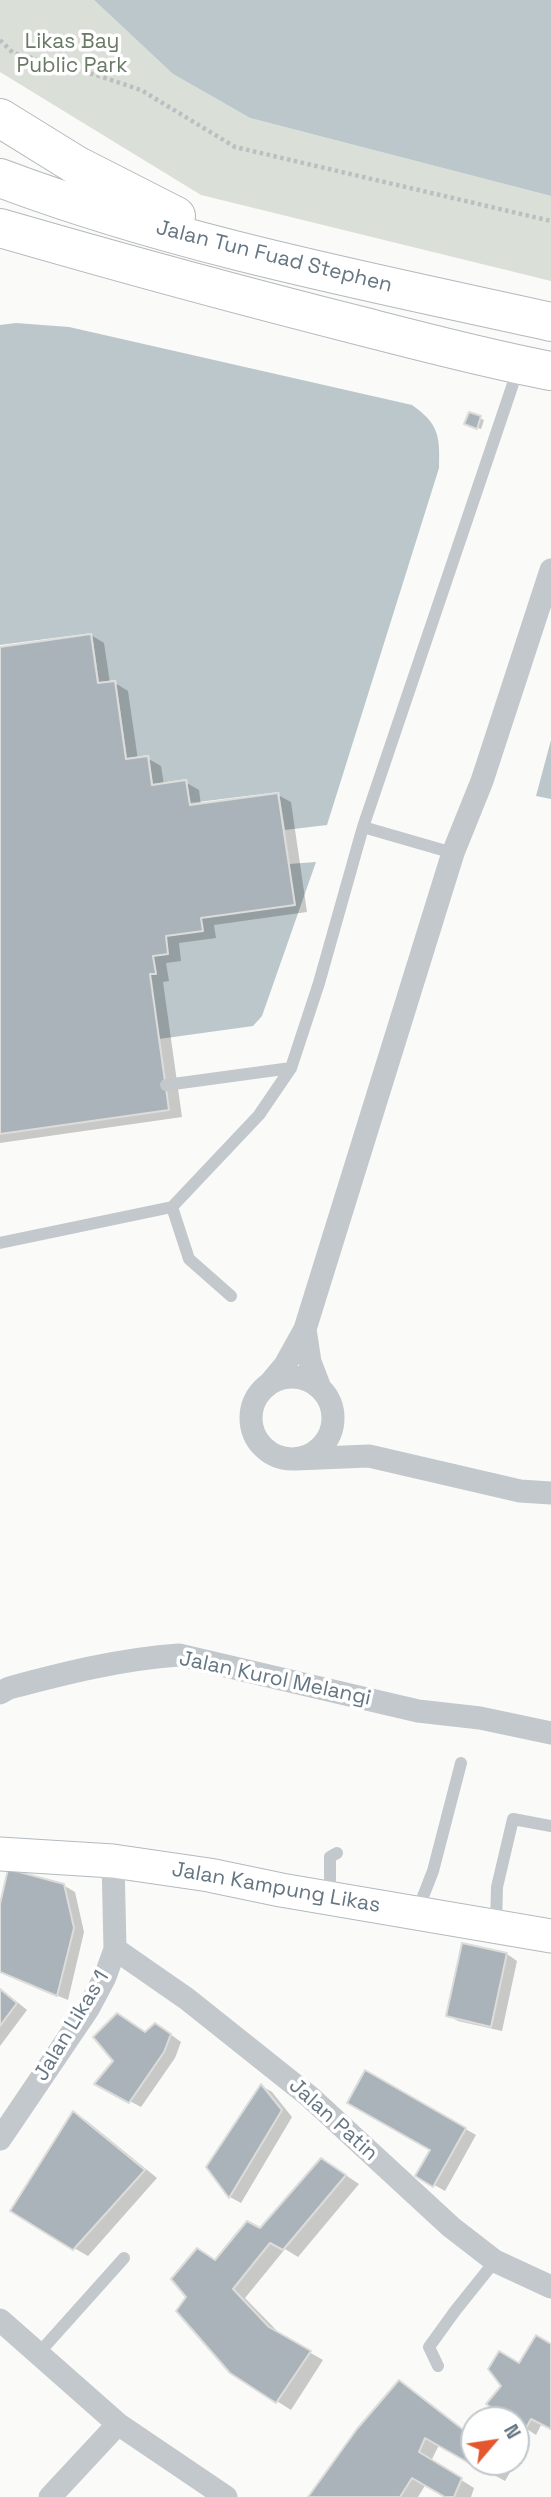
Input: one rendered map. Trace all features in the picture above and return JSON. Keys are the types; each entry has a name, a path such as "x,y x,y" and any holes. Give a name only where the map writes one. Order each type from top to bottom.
{"highway":[{"path":"0,118 76,165 260,258"},
{"name":"Jalan Tun Fuad Stephen","path":"0,178 49,197 260,258 551,322"},
{"name":"Jalan Tun Fuad Stephen","path":"0,228 168,277 535,368"}],"main road":[{"name":"Jalan Kampung Likas","path":"0,1854 113,1861 209,1875 551,1936"}],"street":[{"path":"551,570 482,781 453,853 305,1329 285,1365 260,1392 253,1404 251,1418 260,1443 270,1453 283,1458 369,1456 520,1491 551,1493"},
{"path":"305,1329 310,1362 320,1388"},
{"path":"270,1383 282,1378 296,1377 309,1380 320,1388 352,1441 369,1456"},
{"path":"296,1459 320,1448 329,1437 333,1411"},
{"name":"Jalan Kurol Melangi","path":"0,1693 58,1676 147,1658 179,1655 418,1711 480,1718 551,1733"},
{"name":"Jalan Likas 1","path":"0,2139 88,2009 105,1977 115,1949 113,1861"},
{"name":"Jalan Patin","path":"115,1949 164,1981 300,2088 440,2218 495,2261 551,2287"},
{"path":"0,2320 118,2424 226,2497"},
{"path":"50,2497 118,2424"}],"lane":[{"path":"0,1243 172,1208 260,1115 291,1068 363,827 535,368"},
{"path":"363,827 453,853"},
{"path":"166,1085 291,1068"},
{"path":"172,1208 188,1259 230,1296"},
{"path":"417,1912 433,1871 461,1763"},
{"path":"496,1926 497,1887 513,1819 551,1826"},
{"path":"330,1898 330,1857 337,1853"},
{"path":"38,2354 124,2258"},
{"path":"438,2366 429,2347 495,2261"}],"path":[{"path":"0,40 13,53 141,90 235,147 551,221"}],"green space":[{"name":"Likas Bay Public Park","path":"0,0 94,0 173,74 250,118 551,196 551,281 201,195 0,72"}],"shaded area":[{"path":"94,0 551,0 551,196 250,118 173,74"},
{"path":"16,323 69,327 412,405 433,425 438,439 439,468 327,825 285,830 279,792 190,803 187,779 153,784 149,755 127,758 116,680 99,682 92,633 0,645 0,325"},
{"path":"551,740 551,799 536,796"},
{"path":"316,862 262,1016 253,1026 159,1039 150,974 156,973 153,956 168,954 166,936 203,931 201,918 294,905 289,864"}],"building":[{"path":"469,412 481,416 477,429 464,424"},
{"path":"91,634 98,683 115,681 126,759 148,756 152,785 186,780 190,805 278,793 295,905 201,918 203,931 166,936 168,954 153,956 156,974 150,974 169,1110 0,1134 0,647"},
{"path":"8,1869 64,1884 74,1928 57,1996 0,1972 0,1904"},
{"path":"462,1943 507,1953 491,2027 446,2016"},
{"path":"0,1989 17,2003 0,2026"},
{"path":"117,2013 145,2032 155,2023 171,2034 164,2052 129,2103 94,2084 113,2061 93,2037"},
{"path":"365,2070 466,2128 433,2187 415,2176 430,2150 347,2103"},
{"path":"261,2084 282,2110 229,2198 206,2167"},
{"path":"73,2111 145,2170 73,2250 10,2211"},
{"path":"321,2158 346,2175 283,2250 270,2243 233,2289 269,2327 311,2351 276,2403 230,2373 176,2311 186,2297 171,2279 197,2248 215,2260 247,2221 260,2228"},
{"path":"536,2335 551,2344 551,2429 530,2421 530,2406 486,2404 501,2386 488,2369 499,2351 519,2363"},
{"path":"399,2380 460,2427 460,2458 425,2438 419,2452 462,2478 454,2497 445,2497 412,2478 400,2497 308,2497 357,2429"}]}
